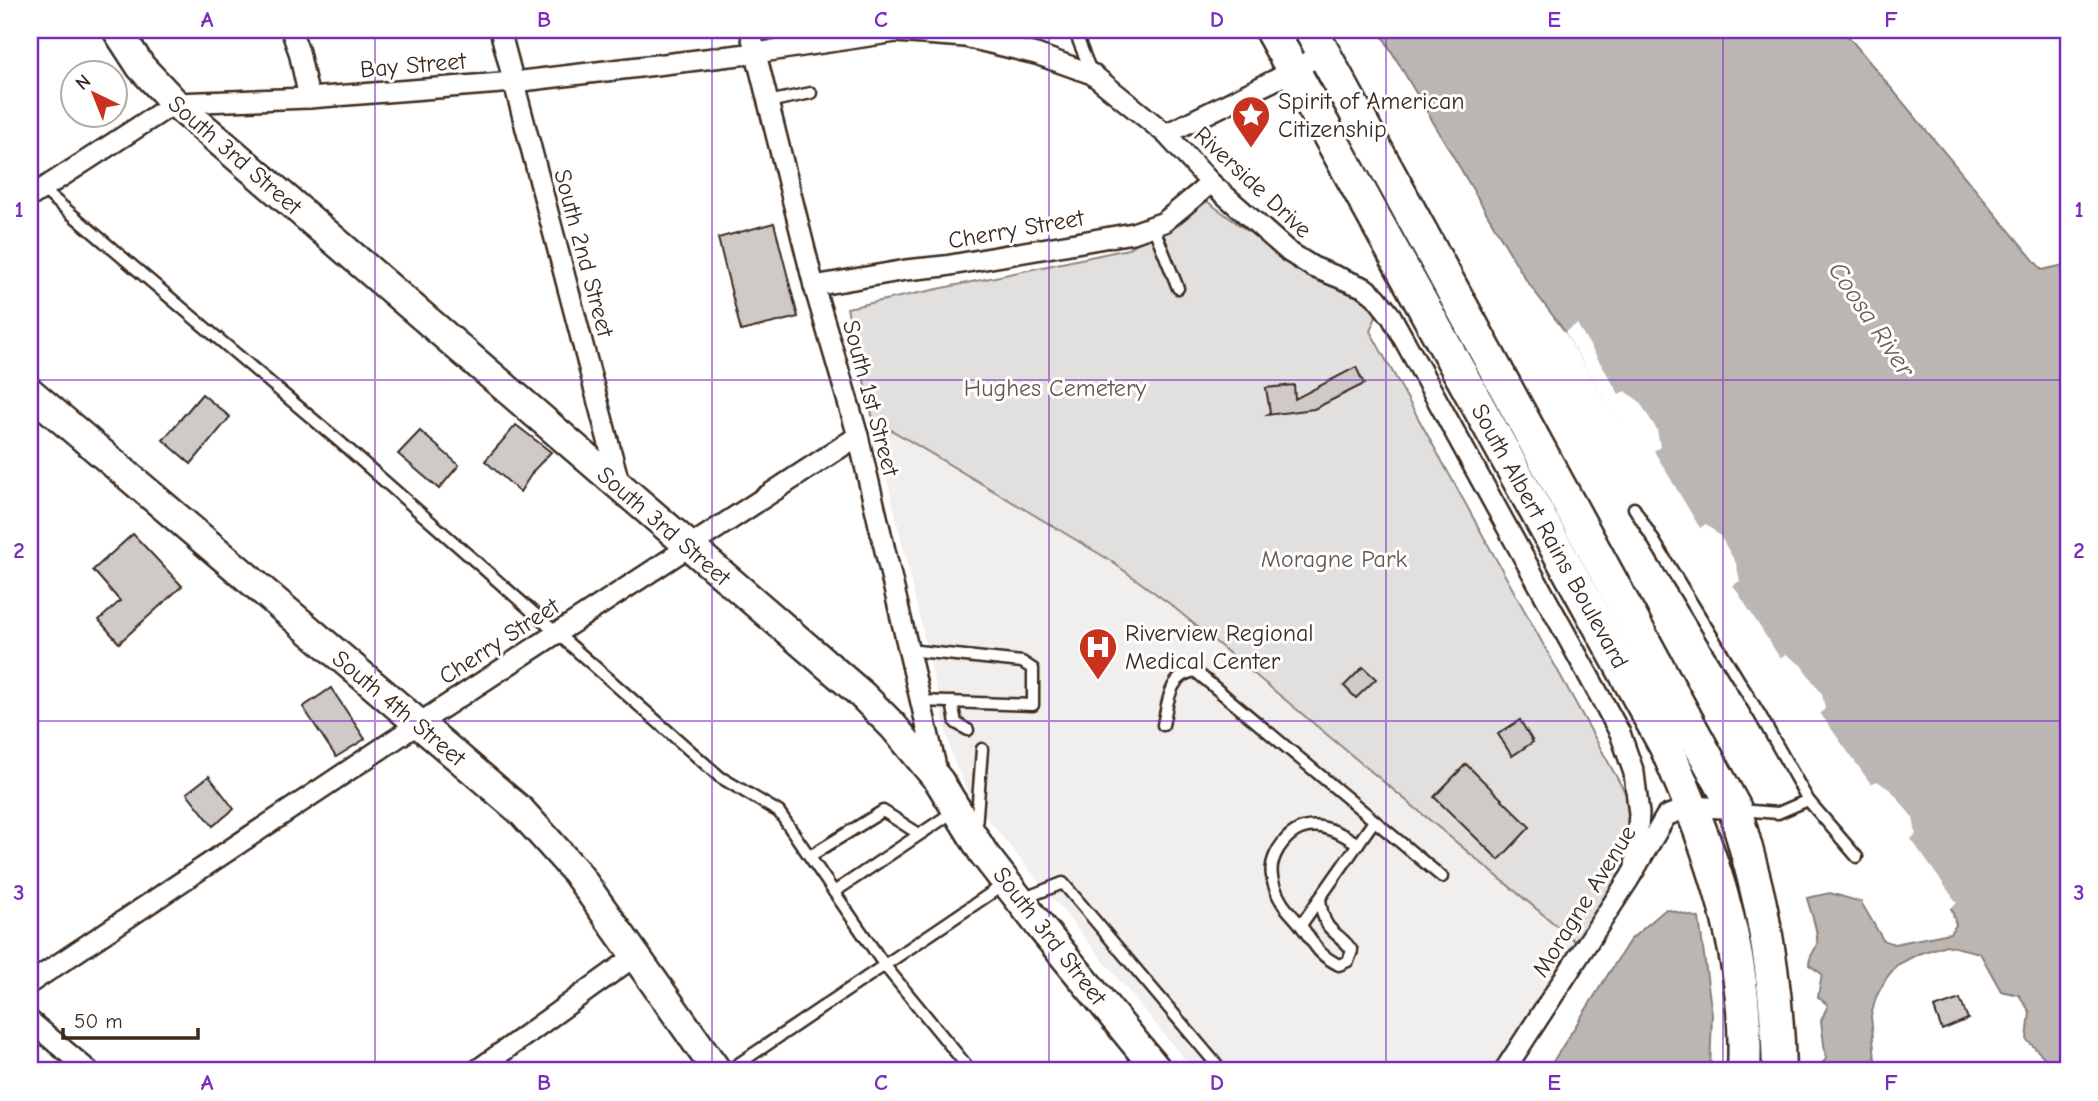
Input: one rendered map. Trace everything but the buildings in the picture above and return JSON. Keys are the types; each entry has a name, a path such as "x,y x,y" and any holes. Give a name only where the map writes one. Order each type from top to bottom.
{"main road":[{"name":"South 3rd Street","path":"117,30 141,67 175,103 861,694 893,726 939,781 975,839 1013,892 1158,1071"},
{"name":"South Albert Rains Boulevard","path":"1271,30 1665,745 1692,806 1714,868 1732,937 1739,974 1744,1071"},
{"name":"South Albert Rains Boulevard","path":"1317,41 1735,809 1768,941 1779,1071"},
{"name":"South 4th Street","path":"30,392 521,811 576,872 717,1071"}],"street":[{"path":"291,30 299,52 309,98"},
{"name":"South 2nd Street","path":"500,30 621,489"},
{"name":"South 1st Street","path":"750,30 814,286 858,436 939,781"},
{"name":"Bay Street","path":"175,103 309,98 514,82 896,33 965,37 984,35 1092,74 1166,134"},
{"path":"1166,134 1293,71 1317,41"},
{"path":"36,193 175,103"},
{"name":"Riverside Drive","path":"1166,134 1211,183 1289,252 1313,267 1365,288 1391,316 1620,733 1634,773 1639,814 1635,869"},
{"name":"Cherry Street","path":"814,286 906,270 945,267 1133,233 1164,222 1211,183"},
{"name":"Cherry Street","path":"30,983 418,723 858,436"},
{"path":"1692,806 1735,809"},
{"name":"Moragne Avenue","path":"1504,1071 1635,869 1666,816 1692,806"},
{"path":"476,1071 635,956"},
{"path":"30,1021 89,1071"}],"lane":[{"path":"1074,30 1092,74"},
{"path":"768,102 811,93"},
{"path":"36,193 340,442 720,777 779,812 884,965 971,1071"},
{"path":"1153,226 1178,288"},
{"path":"1634,509 1808,800 1857,857"},
{"path":"908,650 1022,662 1033,669 1033,705 984,708 952,702 920,701"},
{"path":"1163,725 1170,690 1176,680 1186,672 1195,671 1442,877"},
{"path":"952,702 956,723 968,730"},
{"path":"975,839 982,749"},
{"path":"1735,809 1778,813 1808,800"},
{"path":"834,892 957,809"},
{"path":"810,856 883,811 919,834"},
{"path":"1301,925 1374,821"},
{"path":"1320,899 1328,926 1346,941 1352,951 1348,961 1339,965 1324,957 1280,902 1273,885 1271,860 1284,840 1294,831 1306,826 1338,831 1358,844"},
{"path":"728,1071 884,965 1013,892 1063,883 1222,1071"}],"shaded area":[{"name":"Riverview Regional Medical Center","path":"873,419 1108,559 1170,604 1580,946 1494,1071 1194,1071 971,799 952,757"}],"green space":[{"name":"Moragne Park","path":"1204,199 1300,269 1356,291 1374,307 1376,317 1370,331 1632,805 1625,877 1581,946 1170,604 1108,559 873,419 847,308 1128,249"}],"water":[{"name":"Coosa River","path":"1379,30 1843,30 2042,270 2068,264 2068,1065 2050,1063 2027,1040 2030,1012 2019,995 2001,991 1980,953 1946,945 1918,954 1897,965 1887,977 1876,997 1871,1016 1876,1071 1825,1071 1820,1066 1826,1059 1821,1021 1828,1005 1818,997 1822,974 1809,965 1817,939 1807,898 1830,893 1861,902 1883,940 1894,944 1950,933 1956,925 1952,910 1764,657 1566,333 1526,280"},
{"path":"1666,909 1699,918 1712,1015 1710,1071 1547,1071 1630,940"}],"pier":[{"path":"1577,324 1619,394 1625,391 1639,401 1657,430 1660,447 1654,451 1700,528 1706,524 1720,536 1736,563 1740,581 1733,585 1780,658 1786,654 1801,665 1822,694 1825,709 1820,713 1871,784 1877,781 1892,791 1913,818 1916,834 1911,839 1957,903 1947,910 1740,624 1567,336 1565,332"}],"place":[{"name":"Spirit of American Citizenship","path":"1251,149"},
{"name":"Riverview Regional Medical Center","path":"1098,681"}],"park label":[{"name":"Hughes Cemetery","path":"1055,388"}]}
